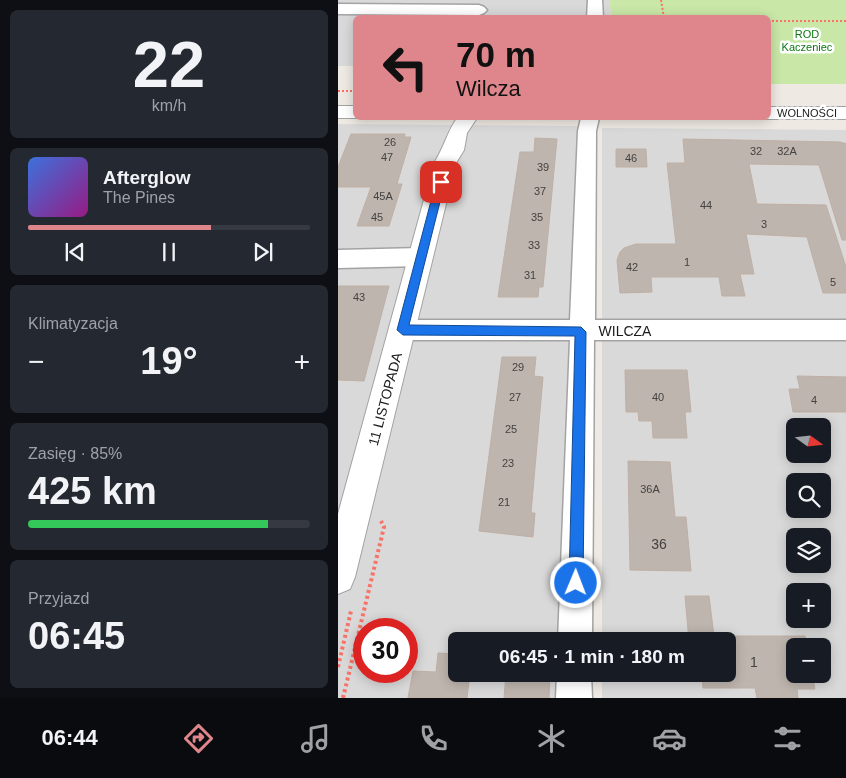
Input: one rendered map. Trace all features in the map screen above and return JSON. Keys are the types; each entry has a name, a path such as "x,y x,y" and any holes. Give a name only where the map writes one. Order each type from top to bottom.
{"street":[{"path":"595,0 595,15"},
{"path":"338,9 374,4 479,9"},
{"path":"338,103 353,103"},
{"path":"338,112 353,112"},
{"name":"WOLNOŚCI","path":"771,113 846,113"},
{"name":"11 LISTOPADA","path":"444,120 442,150 445,163"},
{"name":"11 LISTOPADA","path":"338,577 445,163 453,150 457,132 466,120"},
{"path":"575,632 581,332 587,131 590,120"},
{"path":"338,259 422,257"},
{"name":"WILCZA","path":"403,330 581,332 846,330"},
{"path":"574,682 574,698"}],"path":[{"path":"661,0 664,15"},
{"path":"771,21 846,21"},
{"path":"338,91 353,91"},
{"path":"338,667 351,611"}],"shaded area":[{"path":"338,0 610,0 611,15 353,15 353,66 338,66"},
{"path":"338,124 579,126 557,632 448,632 448,682 556,682 555,698 338,698"},
{"path":"602,128 846,130 846,698 602,698 602,682 736,682 736,632 602,632"}],"green space":[{"name":"ROD Kaczeniec","path":"610,0 846,0 846,84 771,84 771,15 611,15"}],"building":[{"path":"351,134 405,134 404,137 411,137 397,184 402,184 389,226 357,226 371,187 338,187 338,167"},
{"path":"535,138 557,139 543,287 539,287 538,297 498,297 520,152 534,152"},
{"path":"683,139 840,142 847,144 847,240 842,240 819,165 749,164 757,204 826,205 847,270 847,293 823,293 807,237 746,234 754,274 740,274 745,296 722,296 719,277 651,277 652,292 620,293 617,260 624,248 636,244 676,244 667,163 685,163"},
{"path":"616,149 646,149 647,167 616,167"},
{"path":"338,286 389,286 364,381 338,380"},
{"path":"502,357 536,357 534,376 543,377 531,513 535,513 533,537 479,531"},
{"path":"625,370 687,370 691,412 685,412 687,438 653,438 652,421 639,421 638,412 626,412"},
{"path":"797,376 847,377 847,412 793,412 789,389 800,389"},
{"path":"628,461 670,462 675,517 686,517 691,571 630,570"},
{"path":"685,596 709,596 714,632 688,632"},
{"path":"736,636 805,636 805,638 786,638 786,683 814,683 815,689 797,689 798,698 757,698 755,688 703,688 703,682 736,682"},
{"path":"438,653 448,654 448,682 469,682 467,698 408,698 411,683 418,683 418,671 436,672"},
{"path":"505,682 550,682 549,698 504,698"}],"route":[{"path":"441,182 403,330 581,332 576,583"}]}
